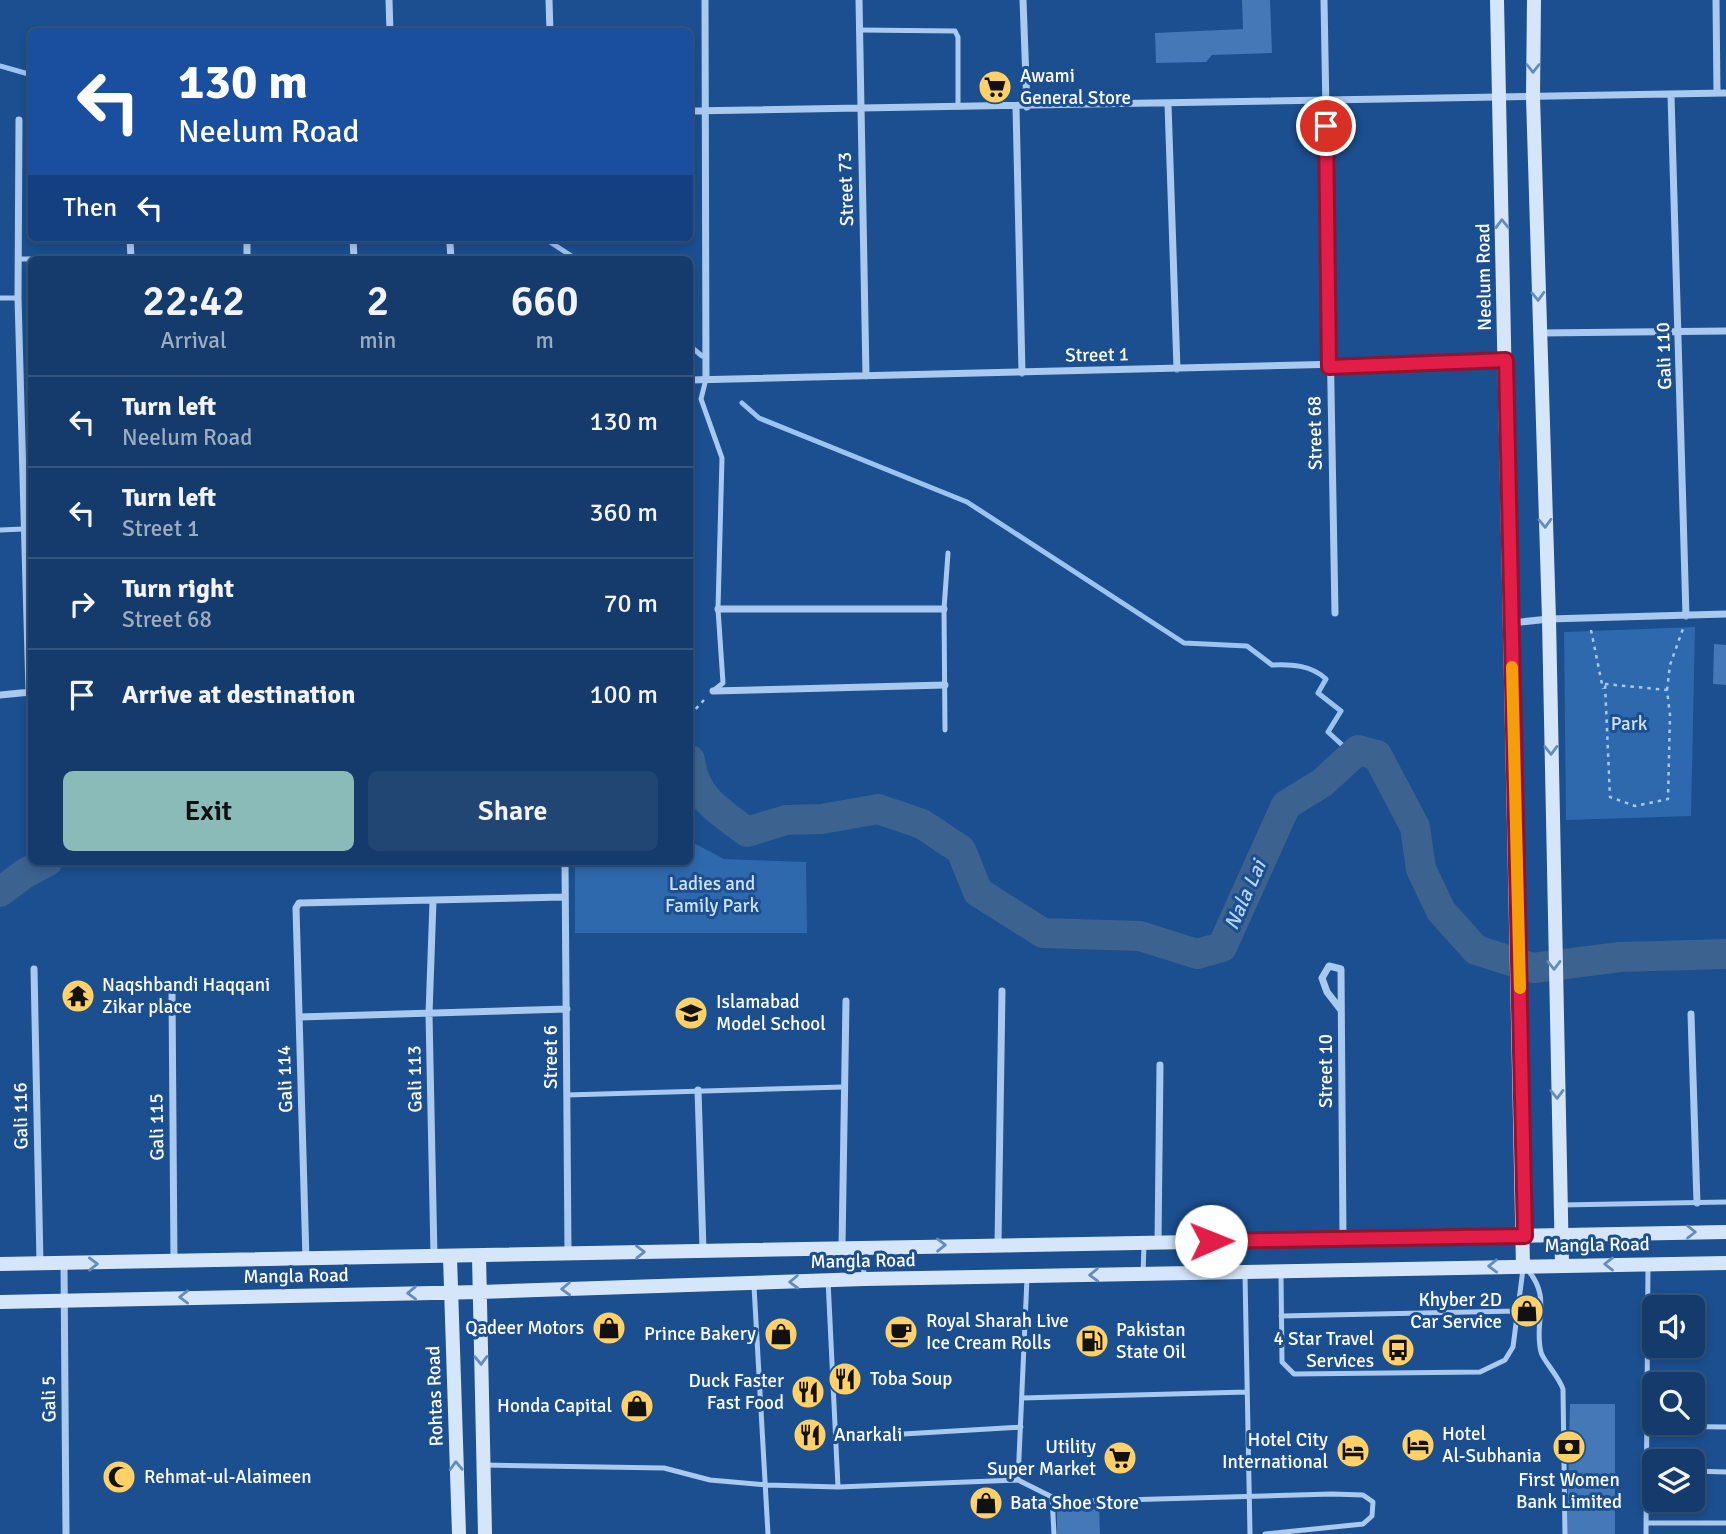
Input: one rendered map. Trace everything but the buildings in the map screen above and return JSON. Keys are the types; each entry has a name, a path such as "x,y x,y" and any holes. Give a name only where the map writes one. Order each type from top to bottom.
{"main road":[{"name":"Neelum Road","path":"1497,0 1525,1236 1523,1266"},
{"path":"1534,0 1533,97 1549,619 1555,1026 1562,1264"},
{"name":"Mangla Road","path":"0,1264 306,1261 842,1247 1726,1232"},
{"name":"Rohtas Road","path":"450,1256 459,1534"},
{"path":"479,1256 485,1534"},
{"name":"Mangla Road","path":"0,1302 480,1292 864,1279 1726,1263"}],"street":[{"path":"389,0 390,28"},
{"path":"549,0 550,28"},
{"path":"705,0 706,379"},
{"name":"Street 73","path":"859,0 866,376"},
{"path":"1023,0 1027,107"},
{"name":"Street 68","path":"1324,0 1335,613"},
{"path":"693,111 1722,93 1716,0"},
{"name":"Gali 110","path":"1671,95 1686,616"},
{"path":"1168,104 1177,369"},
{"path":"1016,107 1022,373"},
{"path":"19,120 18,298 28,645"},
{"path":"450,244 451,256"},
{"path":"1539,333 1726,331"},
{"name":"Street 1","path":"693,380 1329,367 1506,360"},
{"path":"718,609 943,609"},
{"path":"1511,623 1549,619 1589,620 1726,614"},
{"path":"713,691 945,685"},
{"path":"0,695 28,692"},
{"name":"Street 6","path":"565,865 568,1254"},
{"path":"433,901 565,897"},
{"name":"Gali 114","path":"306,1261 296,908 303,902 433,901"},
{"name":"Gali 113","path":"433,901 429,1014 434,1256"},
{"name":"Street 10","path":"1341,1010 1327,992 1322,978 1329,966 1341,969 1343,1238"},
{"name":"Gali 116","path":"34,969 40,1263"},
{"name":"Gali 115","path":"172,990 174,1263"},
{"path":"998,1244 1002,991"},
{"path":"842,1247 846,1001"},
{"path":"299,1017 567,1009"},
{"path":"1691,1014 1697,1203"},
{"path":"1151,1242 1160,1065"},
{"path":"698,1090 702,1251"},
{"name":"Gali 5","path":"64,1264 66,1534"}],"lane":[{"path":"859,30 955,31 958,37 958,107"},
{"path":"18,260 28,259"},
{"path":"0,298 18,298"},
{"path":"706,379 701,399 722,458 718,609 723,683 713,691"},
{"path":"21,457 28,457"},
{"path":"0,530 23,529"},
{"path":"945,730 943,609 948,553"},
{"path":"567,1095 844,1087"},
{"path":"1559,1205 1726,1202"},
{"path":"1143,1274 1151,1242"},
{"path":"863,1247 864,1279"},
{"path":"1647,1372 1648,1264"},
{"path":"1282,1271 1282,1362 1294,1374 1480,1372 1505,1360 1513,1347 1523,1266"},
{"path":"1523,1266 1537,1281 1543,1307 1539,1336 1541,1356 1556,1371 1563,1389 1565,1534"},
{"path":"1245,1272 1250,1534"},
{"path":"1018,1480 1027,1278"},
{"path":"828,1280 838,1487"},
{"path":"754,1283 768,1534"},
{"path":"1281,1316 1517,1311"},
{"path":"1022,1398 1247,1392"},
{"path":"835,1438 1021,1427"},
{"path":"1705,1427 1726,1427"},
{"path":"484,1465 664,1468 710,1480 838,1487 1018,1480 1048,1493 1053,1502 1054,1534"},
{"path":"1705,1471 1726,1472"},
{"path":"1053,1502 1249,1494 1363,1495 1373,1502 1371,1516 1363,1524 1265,1534"},
{"path":"1646,1512 1646,1534"},
{"path":"1646,1523 1726,1523"}],"path":[{"path":"1589,620 1603,690 1609,797 1635,806 1668,799 1670,726 1667,690 1670,664 1686,616"},
{"path":"1603,690 1605,684 1667,690"},
{"path":"693,712 713,691"}],"green space":[{"name":"Park","path":"1695,627 1691,816 1566,820 1564,632"},
{"name":"Ladies and Family Park","path":"693,843 724,859 806,862 807,933 575,933 575,865 693,865"}],"waterway":[{"path":"0,66 28,74"},
{"path":"550,242 571,256"},
{"path":"693,348 702,356"},
{"path":"742,403 759,418 967,502 1184,643 1247,646 1272,665 1300,666 1320,674 1326,679 1318,693 1341,711 1328,732 1351,753"},
{"name":"Nala Lai","path":"693,775 709,802 747,832 786,820 822,819 878,809 922,824 961,850 978,892 1043,933 1140,936 1197,954 1222,947 1286,805 1322,783 1358,750 1377,755 1415,827 1421,869 1441,911 1476,950 1533,968 1620,957 1726,954"},
{"name":"Nala Lai","path":"0,892 41,865"}],"slow traffic":[{"path":"1512,667 1520,988"}],"place":[{"name":"Awami General Store","path":"995,87"},
{"name":"Naqshbandi Haqqani Zikar place","path":"78,996"},
{"name":"Islamabad Model School","path":"691,1013"},
{"name":"Khyber 2D Car Service","path":"1527,1311"},
{"name":"Qadeer Motors","path":"609,1328"},
{"name":"Royal Sharah Live Ice Cream Rolls","path":"901,1332"},
{"name":"Prince Bakery","path":"781,1334"},
{"name":"Pakistan State Oil","path":"1092,1341"},
{"name":"4 Star Travel Services","path":"1398,1350"},
{"name":"Toba Soup","path":"845,1379"},
{"name":"Duck Faster Fast Food","path":"808,1392"},
{"name":"Honda Capital","path":"637,1406"},
{"name":"Anarkali","path":"810,1435"},
{"name":"Hotel Al-Subhania","path":"1418,1445"},
{"name":"First Women Bank Limited","path":"1569,1447"},
{"name":"Hotel City International","path":"1353,1451"},
{"name":"Utility Super Market","path":"1120,1458"},
{"name":"Rehmat-ul-Alaimeen","path":"119,1477"},
{"name":"Bata Shoe Store","path":"986,1503"}],"route":[{"path":"1211,1241 1525,1236 1506,360 1329,367 1326,126"}]}
